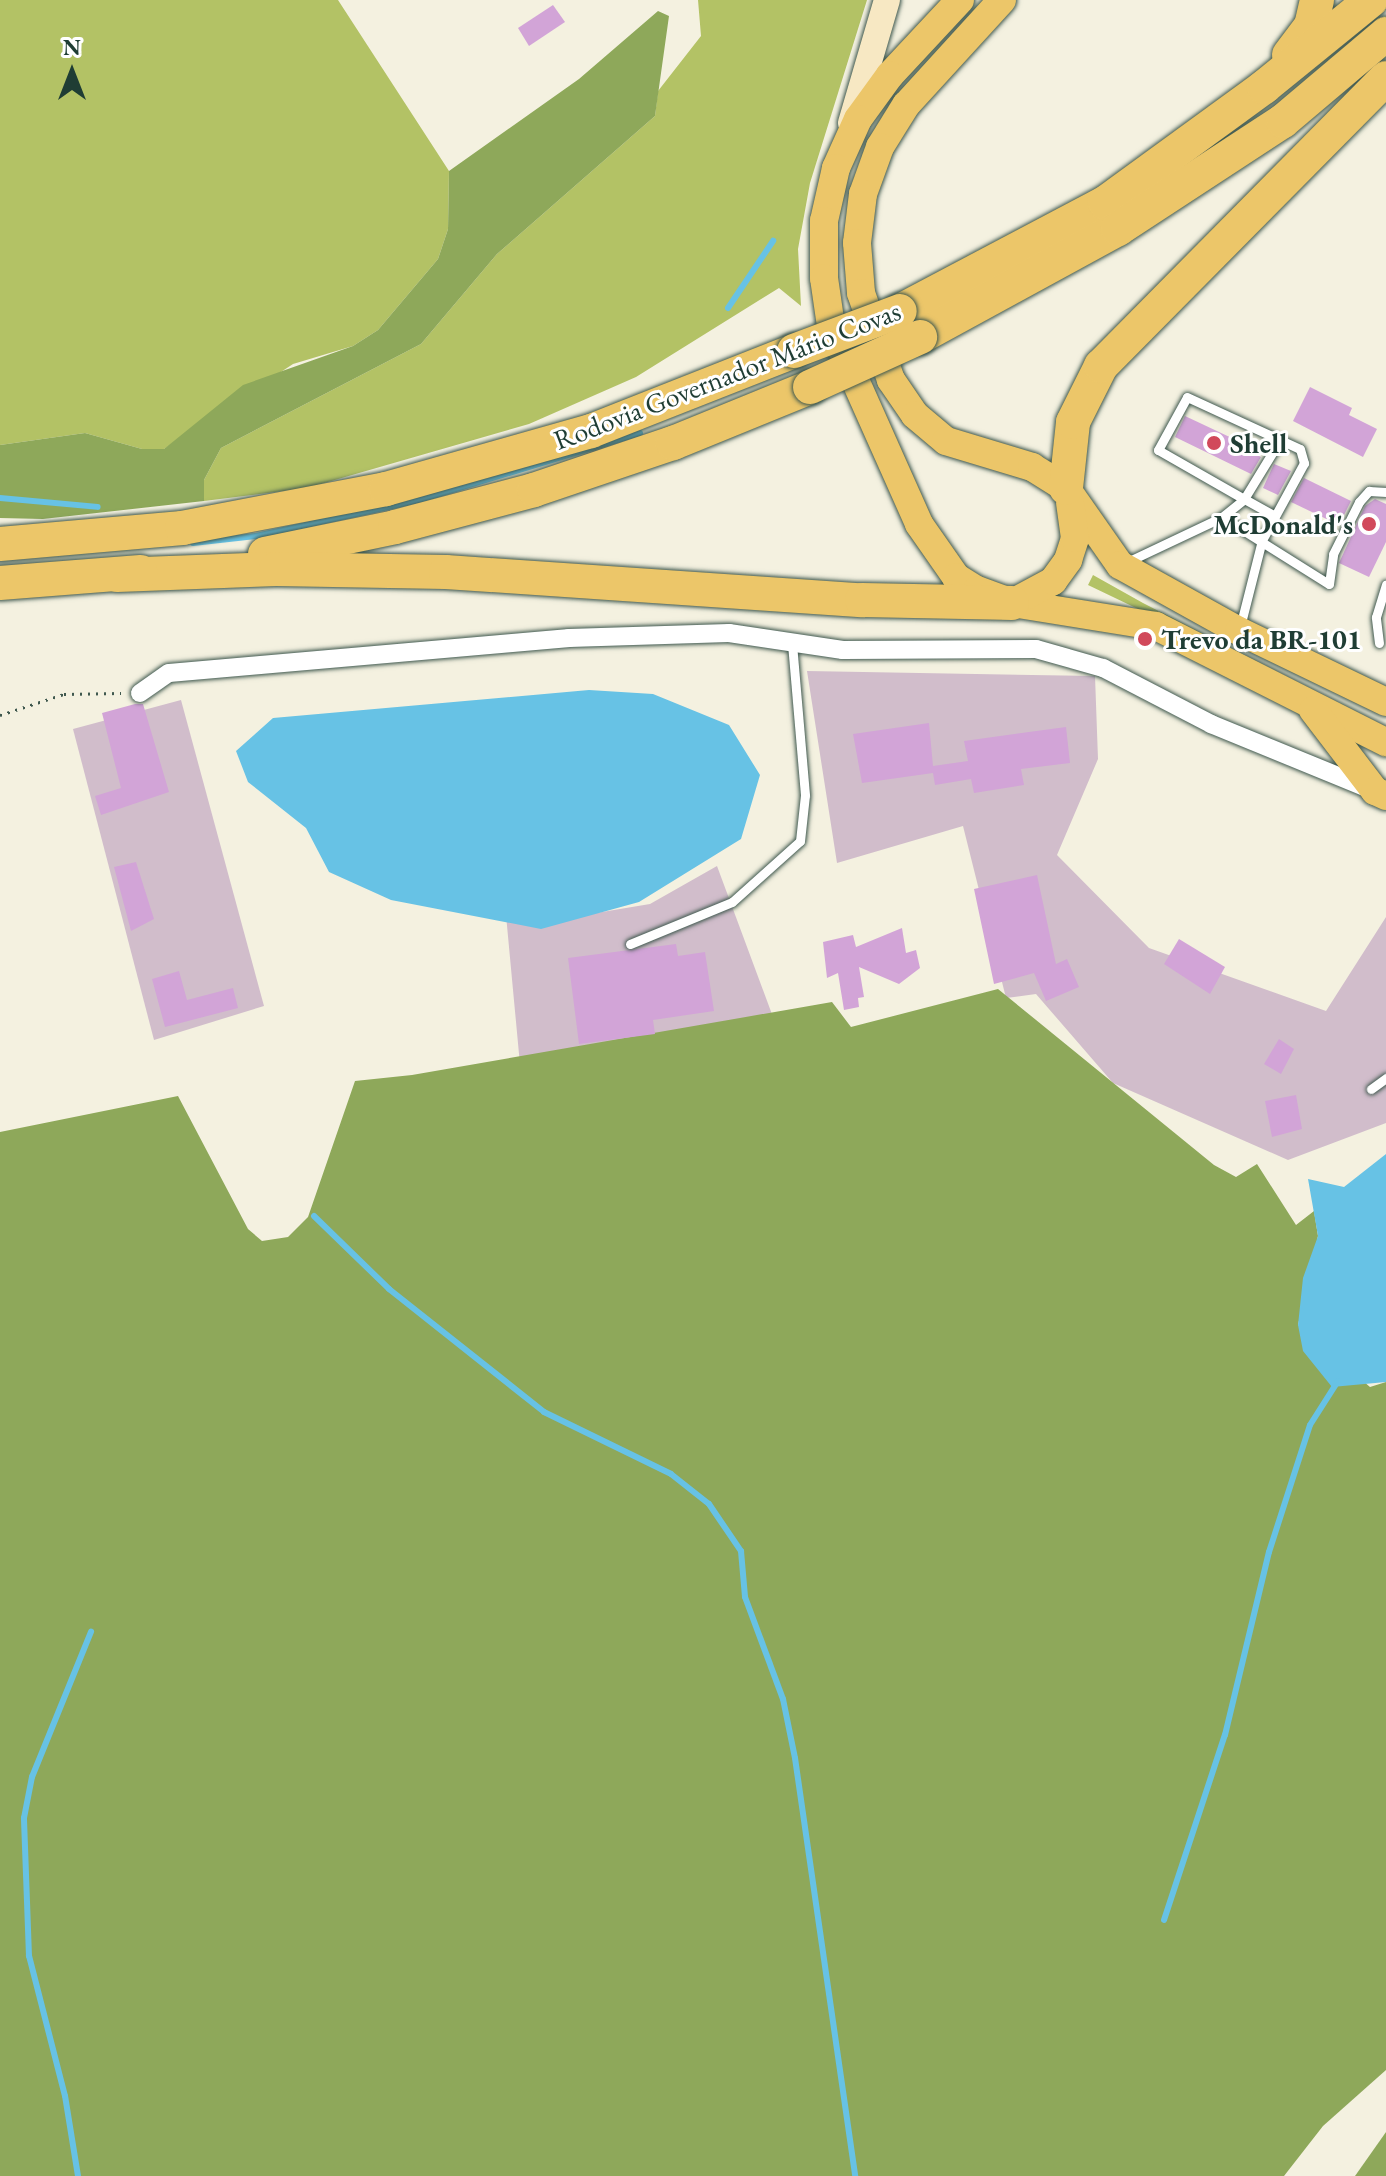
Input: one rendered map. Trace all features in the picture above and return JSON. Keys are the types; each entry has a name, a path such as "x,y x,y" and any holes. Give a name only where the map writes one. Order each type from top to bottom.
{"highway":[{"path":"1264,87 1311,26 1317,0"},
{"name":"Rodovia Governador Mário Covas","path":"0,583 117,575 285,550 463,510 618,463 810,387 1105,203 1264,87 1371,0"},
{"name":"Rodovia Governador Mário Covas","path":"0,544 182,528 386,489 591,431 794,351 910,324 1118,229 1283,121 1386,34"},
{"path":"1066,488 1073,422 1089,385 1114,348 1386,78"},
{"path":"117,575 418,571 862,600 1012,603"}],"main road":[{"path":"887,0 824,221 824,278 831,326 919,524 956,577 1012,603 1156,626 1386,742"},
{"path":"846,143 873,96 960,0"},
{"path":"1002,0 906,105 880,147 859,218 857,268 881,355 915,415 959,448 1032,467 1066,488 1120,565 1239,631 1386,702"},
{"path":"1012,603 1053,581 1068,560 1075,538 1066,488"},
{"path":"1308,703 1380,794"}],"street":[{"path":"140,693 169,673 569,638 729,633 843,650 1001,648 1059,653 1380,794"}],"lane":[{"path":"1239,631 1262,540 1304,463 1300,449 1198,398 1184,400 1158,450 1275,516"},
{"path":"1120,565 1222,517 1244,499 1280,440"},
{"path":"1222,517 1329,584 1333,554 1359,502 1369,491 1386,492"},
{"path":"1379,643 1377,610 1386,585"},
{"path":"630,944 732,902 800,841 805,795 792,642"},
{"path":"1371,1089 1386,1078"}],"path":[{"path":"0,715 64,694 140,693"}],"shaded area":[{"path":"807,671 1095,676 1098,759 1057,855 1149,948 1326,1011 1386,917 1386,1123 1288,1160 1113,1083 1036,994 1006,998 963,826 837,863"},
{"path":"181,700 264,1006 154,1040 73,729"},
{"path":"717,866 786,1052 522,1086 506,915 560,919 650,904"}],"green space":[{"path":"0,0 338,0 449,171 448,229 438,259 378,330 353,346 293,364 164,449 142,449 85,433 0,445"},
{"path":"698,0 867,0 810,183 798,249 801,306 779,288 636,377 529,424 307,488 204,501 204,480 221,448 421,344 497,254 655,116 658,91 701,36"},
{"path":"658,11 669,16 655,116 497,254 421,344 221,448 204,480 204,501 43,519 0,518 0,445 85,433 142,449 164,449 243,385 353,346 378,330 438,259 448,229 449,171 579,79"},
{"path":"1093,575 1143,603 1386,728 1088,585"},
{"path":"998,989 1214,1165 1236,1177 1257,1164 1296,1225 1314,1211 1318,1236 1298,1325 1370,1387 1386,1382 1386,2070 1323,2126 1284,2176 0,2176 0,1132 178,1096 248,1229 262,1241 288,1237 308,1217 355,1081 412,1075 832,1002 851,1027"},
{"path":"1386,2132 1386,2176 1355,2176"}],"water":[{"path":"589,690 653,694 729,725 760,775 741,839 639,902 541,929 391,900 329,872 306,828 248,782 236,751 273,718"},
{"path":"1386,1154 1386,1382 1332,1387 1303,1351 1298,1325 1303,1278 1318,1236 1308,1179 1344,1187"}],"building":[{"path":"553,5 565,22 529,46 518,28"},
{"path":"1310,387 1352,408 1349,415 1377,429 1363,457 1293,421"},
{"name":"Shell","path":"1185,416 1253,448 1251,452 1261,457 1251,474 1175,437"},
{"path":"1274,464 1291,471 1278,495 1263,488"},
{"path":"1304,478 1351,501 1339,525 1291,502"},
{"name":"McDonald's","path":"1375,499 1386,504 1386,542 1369,577 1339,563 1365,506"},
{"path":"143,704 169,792 101,815 95,796 121,788 102,713"},
{"path":"929,723 933,766 968,761 964,741 1066,727 1070,763 1021,769 1024,785 974,793 971,779 935,785 933,773 862,783 853,734"},
{"path":"136,862 154,919 131,931 114,867"},
{"path":"1037,875 1056,964 1067,959 1079,987 1046,1001 1034,973 994,984 974,889"},
{"path":"902,928 906,953 916,950 920,968 899,984 859,967 864,997 858,998 859,1007 844,1010 838,973 827,978 823,942 853,935 856,947"},
{"path":"1179,939 1225,967 1210,994 1164,964"},
{"path":"676,944 678,956 705,952 714,1011 653,1020 655,1034 579,1044 568,958"},
{"path":"179,971 187,1000 233,988 238,1008 165,1027 152,979"},
{"path":"1279,1039 1294,1049 1281,1074 1264,1064"},
{"path":"1296,1095 1302,1129 1272,1137 1265,1101"}],"waterway":[{"path":"728,308 773,241"},
{"path":"193,543 256,536 420,500 640,433"},
{"path":"0,498 98,507"},
{"path":"314,1216 389,1289 544,1412 671,1474 709,1504 741,1551 745,1597 783,1699 795,1758 855,2176"},
{"path":"1164,1920 1225,1735 1269,1552 1310,1425 1338,1381"},
{"path":"78,2176 65,2096 29,1956 24,1818 32,1777 91,1632"}],"place":[{"name":"Shell","path":"1214,443"},
{"name":"McDonald's","path":"1369,524"},
{"name":"Trevo da BR-101","path":"1145,639"}]}
